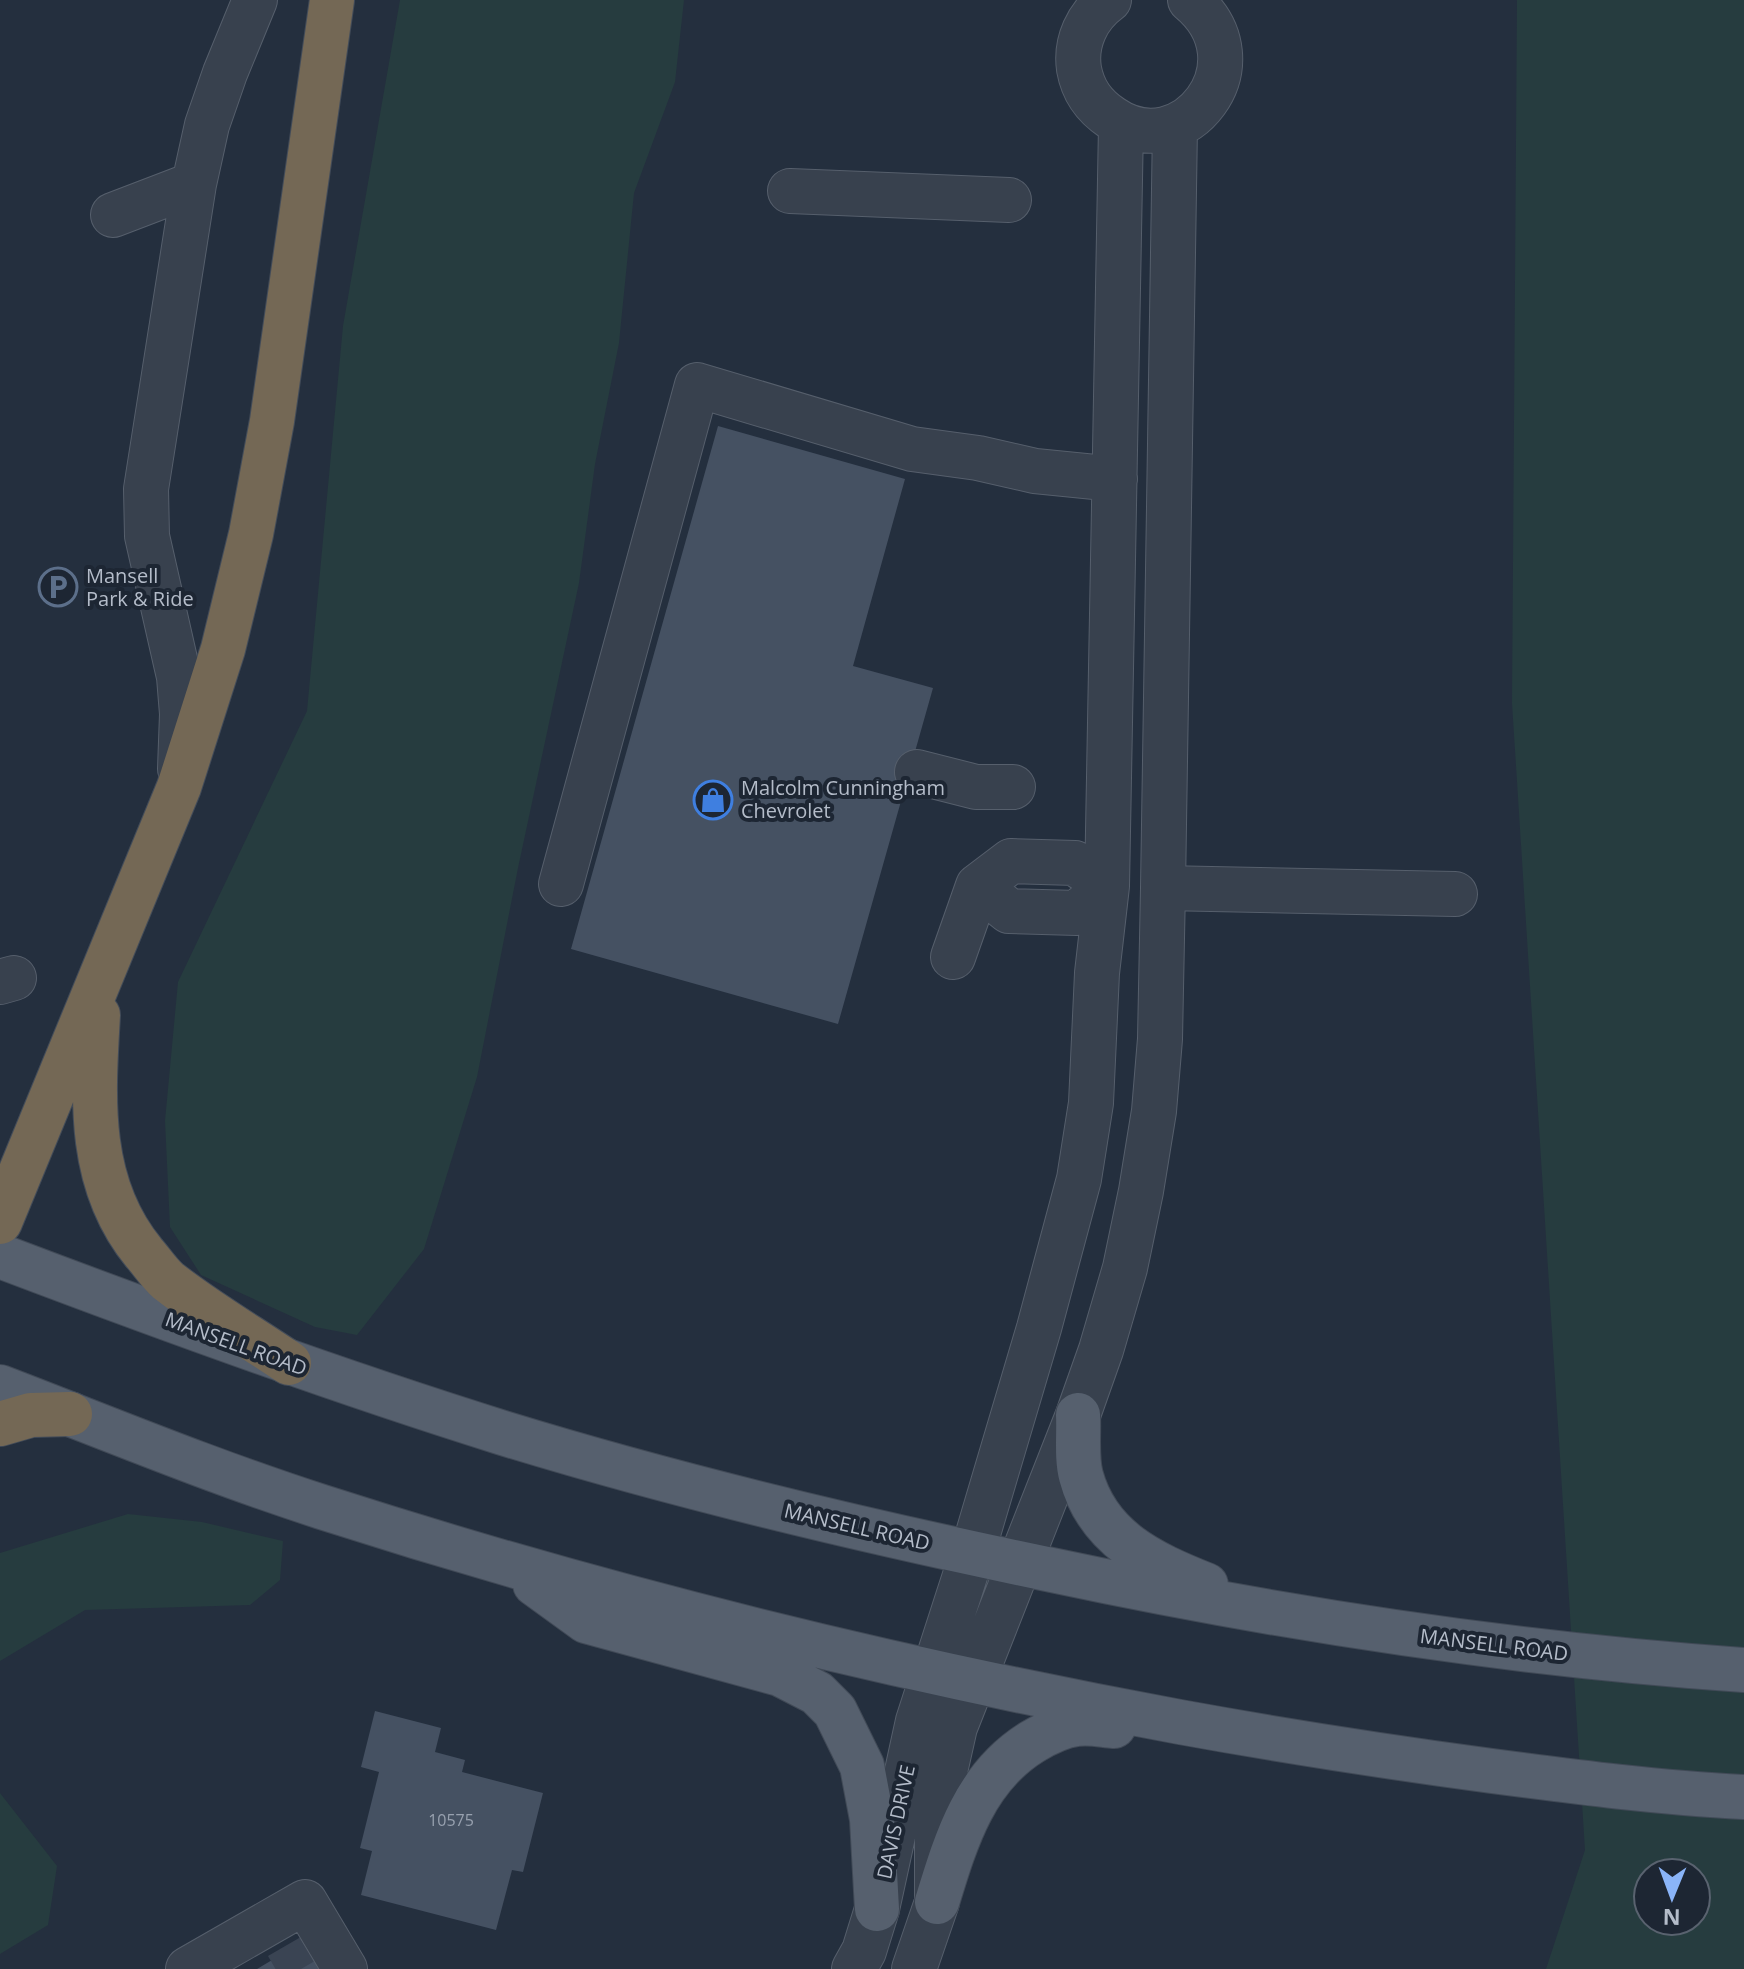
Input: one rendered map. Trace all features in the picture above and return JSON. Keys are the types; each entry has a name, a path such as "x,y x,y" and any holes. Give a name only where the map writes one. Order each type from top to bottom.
{"highway":[{"path":"0,1222 179,787 223,649 251,534 272,421 332,0"},
{"path":"101,976 93,1086 94,1128 99,1159 118,1215 166,1279 289,1363"},
{"path":"0,1424 31,1415 70,1414"}],"main road":[{"name":"MANSELL ROAD","path":"0,1256 289,1363 505,1433 789,1512 1145,1591 1286,1616 1434,1639 1736,1670"},
{"path":"0,1387 318,1506 511,1566 753,1632 953,1677 1262,1737 1561,1780 1730,1796"},
{"path":"1078,1415 1081,1475 1097,1515 1127,1545 1160,1566 1286,1616"},
{"path":"511,1566 586,1621 780,1674 817,1693 835,1711 862,1766 872,1819 877,1909"},
{"path":"937,1902 959,1832 974,1802 991,1777 1016,1752 1050,1732 1081,1723 1262,1737"}],"street":[{"path":"179,787 182,714 179,677 147,536 146,489 194,184 207,125 255,0"},
{"path":"1109,0 1097,9 1083,30 1077,57 1082,84 1097,108 1121,125 1149,131 1175,126 1199,111 1216,87 1222,58 1217,33 1204,11 1190,0"},
{"path":"953,1677 972,1554 1039,1328 1079,1179 1091,1103 1097,973 1107,886 1121,125"},
{"path":"953,1677 1020,1564 1078,1415 1125,1268 1154,1111 1160,1039 1175,126"},
{"path":"113,215 194,184"},
{"path":"790,191 1009,200"},
{"path":"561,884 697,385 912,449 978,458 1035,471 1115,479"},
{"path":"917,772 976,787 1013,787"},
{"path":"953,957 978,886 1009,911 1077,913 1107,886"},
{"path":"1163,888 1455,894"},
{"name":"DAVIS DRIVE","path":"914,1969 937,1902 937,1807 955,1727 953,1677"},
{"name":"DAVIS DRIVE","path":"854,1969 864,1951 877,1909 913,1741 953,1677"},
{"path":"198,1967 276,1935 305,1902 345,1969"}],"green space":[{"path":"400,0 684,0 675,82 634,193 619,343 595,464 579,583 477,1077 424,1249 357,1335 315,1327 201,1275 170,1227 165,1121 178,982 307,711 343,326"},
{"path":"1517,0 1744,0 1744,1969 1546,1969 1585,1850 1512,703"},
{"path":"128,1514 202,1522 283,1541 280,1580 250,1605 85,1610 0,1661 0,1553"},
{"path":"0,1793 57,1866 48,1925 0,1954"}],"building":[{"path":"718,426 905,479 853,666 933,688 838,1024 571,949"},
{"path":"375,1711 441,1728 435,1752 465,1760 462,1772 543,1793 523,1872 512,1870 496,1930 361,1895 372,1851 360,1848 379,1772 361,1767"},
{"path":"304,1941 321,1969 257,1969"}],"tunnel":[{"path":"287,1945 301,1969"}],"place":[{"name":"Mansell Park & Ride","path":"58,587"},
{"name":"Malcolm Cunningham Chevrolet","path":"713,800"}]}
